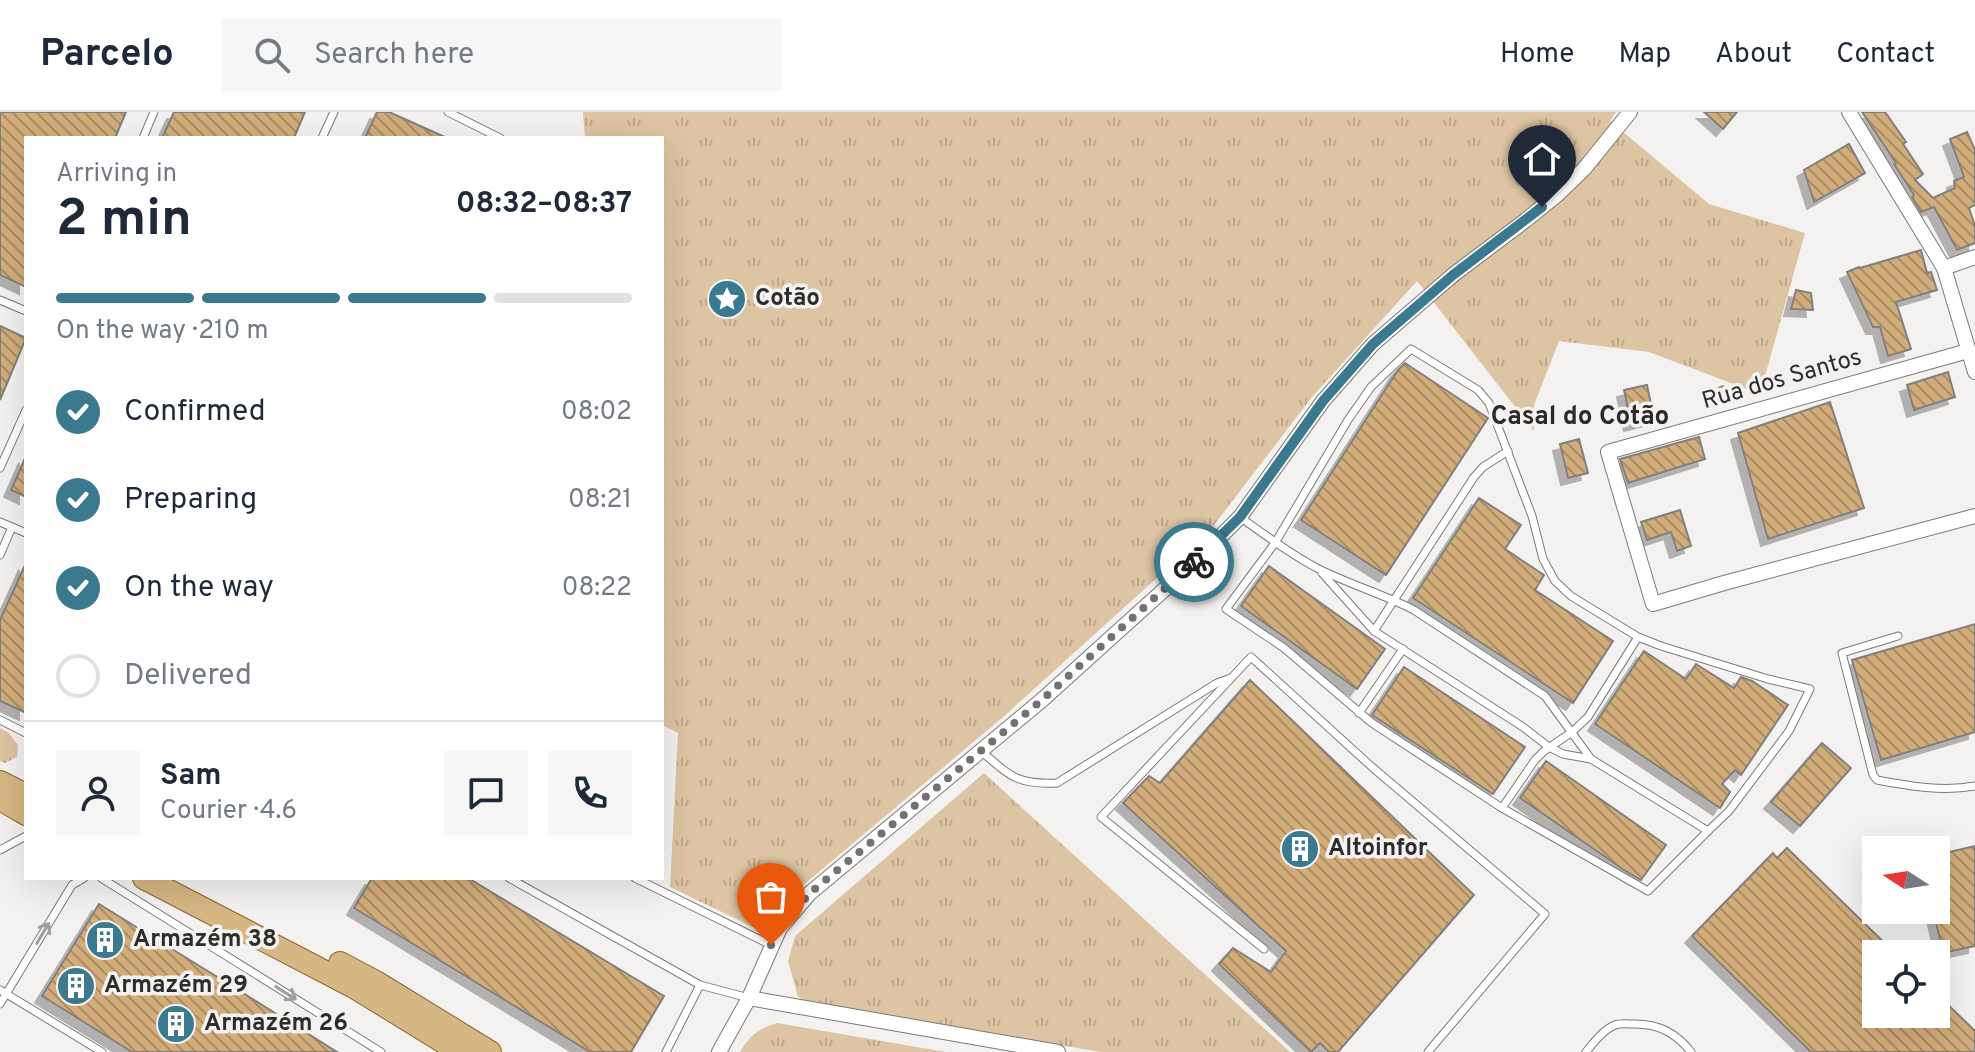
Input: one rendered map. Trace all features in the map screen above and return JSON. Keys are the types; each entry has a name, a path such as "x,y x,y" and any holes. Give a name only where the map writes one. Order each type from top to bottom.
{"main road":[{"path":"0,782 24,794"},
{"path":"0,799 24,813"},
{"path":"148,880 354,987 460,1052"},
{"path":"180,880 376,982 490,1052"}],"street":[{"path":"719,1052 749,998 780,928 810,893 1109,641 1197,560 1240,517 1323,401 1373,344 1453,275 1558,194 1584,169 1630,112"},
{"path":"1849,112 1944,268 1975,372"},
{"path":"1944,268 1975,257"},
{"name":"Rua dos Santos","path":"1968,351 1608,452 1653,604 1975,516"},
{"path":"749,998 1058,1052"}],"lane":[{"path":"144,136 154,112"},
{"path":"323,136 334,112"},
{"path":"448,112 496,136"},
{"path":"0,300 24,310"},
{"path":"1411,349 1478,390 1489,403 1532,516 1543,559 1555,581 1571,596 1638,637 1661,646 1810,689 1789,731 1729,811 1648,891 1502,808 1359,713 1284,648 1226,609 1275,543 1371,387 1411,349"},
{"path":"0,468 24,414"},
{"path":"1374,631 1474,477 1483,467 1508,451"},
{"path":"1240,517 1275,543 1319,569 1414,610 1545,696 1591,759"},
{"path":"0,522 24,532"},
{"path":"0,555 12,527"},
{"path":"1319,569 1374,631 1549,747 1563,754 1591,759 1708,831"},
{"path":"1898,636 1842,653 1873,775 1877,780 1939,789 1975,786"},
{"path":"1502,808 1535,760 1588,717 1638,637"},
{"path":"1359,713 1403,649"},
{"path":"1264,949 1101,817 1251,657 1372,767 1545,914 1428,1052"},
{"path":"981,751 1005,772 1024,782 1057,783 1217,683 1233,677"},
{"path":"0,720 24,732"},
{"path":"0,850 24,837"},
{"path":"0,1004 3,991 72,885 81,880"},
{"path":"104,880 381,1052"},
{"path":"513,880 700,985 749,998"},
{"path":"639,880 771,945"},
{"path":"666,1052 700,985"},
{"path":"3,991 102,1052"},
{"path":"1586,1052 1598,1037 1616,1024 1645,1024 1663,1028 1681,1040 1691,1052"}],"green space":[{"path":"583,112 1616,112 1610,121 1709,204 1805,233 1760,394 1649,352 1559,341 1534,405 1534,431 1417,281 1312,397 1211,529 1002,718 770,913 761,931 670,887 678,733 664,726 664,136 585,136"},
{"path":"0,728 9,733 18,745 17,757 5,763 0,761"},
{"path":"984,773 1290,1052 1101,1052 815,1005 798,997 788,961 795,936"},
{"path":"777,1023 946,1052 740,1052 755,1033"}],"water":[{"path":"1723,385 1732,393 1741,392 1743,399 1718,402 1718,387"}],"building":[{"path":"0,112 126,112 116,136 24,136 24,286 0,275"},
{"path":"174,112 305,112 295,136 163,136"},
{"path":"377,112 389,112 443,136 366,136"},
{"path":"1704,112 1737,112 1723,129"},
{"path":"1862,112 1885,112 1923,174 1915,180 1933,198 1955,188 1954,181 1964,177 1950,139 1967,132 1975,150 1975,205 1969,208 1975,226 1975,243 1957,250 1934,207 1921,212 1896,163"},
{"path":"1849,144 1865,173 1814,202 1804,170"},
{"path":"1921,250 1927,273 1931,272 1937,290 1896,302 1911,349 1888,356 1880,327 1873,327 1847,272"},
{"path":"1796,290 1811,293 1813,310 1791,309"},
{"path":"0,326 24,337 24,343 0,400"},
{"path":"1405,363 1488,418 1386,575 1301,520"},
{"path":"1948,372 1955,397 1914,410 1907,385"},
{"path":"1647,385 1654,418 1631,424 1624,390"},
{"path":"1830,402 1864,508 1768,539 1738,433"},
{"path":"1699,437 1705,459 1628,483 1620,459"},
{"path":"1579,439 1588,473 1568,478 1560,444"},
{"path":"24,461 24,496 11,490"},
{"path":"1479,498 1521,525 1505,549 1544,575 1535,590 1613,641 1573,703 1413,598"},
{"path":"1680,510 1691,546 1677,551 1671,532 1647,540 1641,522"},
{"path":"1269,566 1385,649 1357,689 1241,606"},
{"path":"24,567 24,712 0,701 0,620"},
{"path":"1975,624 1975,732 1881,760 1852,660"},
{"path":"1644,651 1686,679 1696,664 1734,688 1741,677 1752,681 1788,705 1741,775 1735,770 1722,784 1730,792 1720,808 1595,724"},
{"path":"1404,667 1525,747 1493,794 1372,715"},
{"name":"Altoinfor","path":"1250,680 1474,895 1338,1052 1329,1052 1320,1043 1311,1052 1219,964 1233,948 1271,972 1286,951 1123,803 1149,776 1160,783"},
{"path":"1822,743 1851,768 1800,826 1771,802"},
{"path":"1546,761 1666,845 1641,880 1520,798"},
{"path":"1975,846 1975,946 1950,951 1950,940 1940,940 1936,924 1950,924 1950,852"},
{"path":"1787,848 1882,940 1862,940 1862,1028 1950,1028 1950,1007 1975,1031 1975,1052 1811,1052 1692,936 1773,853 1777,858"},
{"path":"371,880 471,880 664,996 631,1052 590,1052 354,908"},
{"path":"99,904 337,1052 132,1052 42,996"}],"way so far":[{"path":"771,945 780,928 810,893 1042,700 1194,562"}],"place":[{"name":"Cotão","path":"727,299"},
{"name":"Altoinfor","path":"1300,849"},
{"name":"Armazém 38","path":"105,940"},
{"name":"Armazém 29","path":"76,986"},
{"name":"Armazém 26","path":"176,1024"}],"district":[{"name":"Casal do Cotão","path":"1580,417"}],"route":[{"path":"1194,562 1240,517 1323,401 1373,344 1453,275 1542,207"}]}
